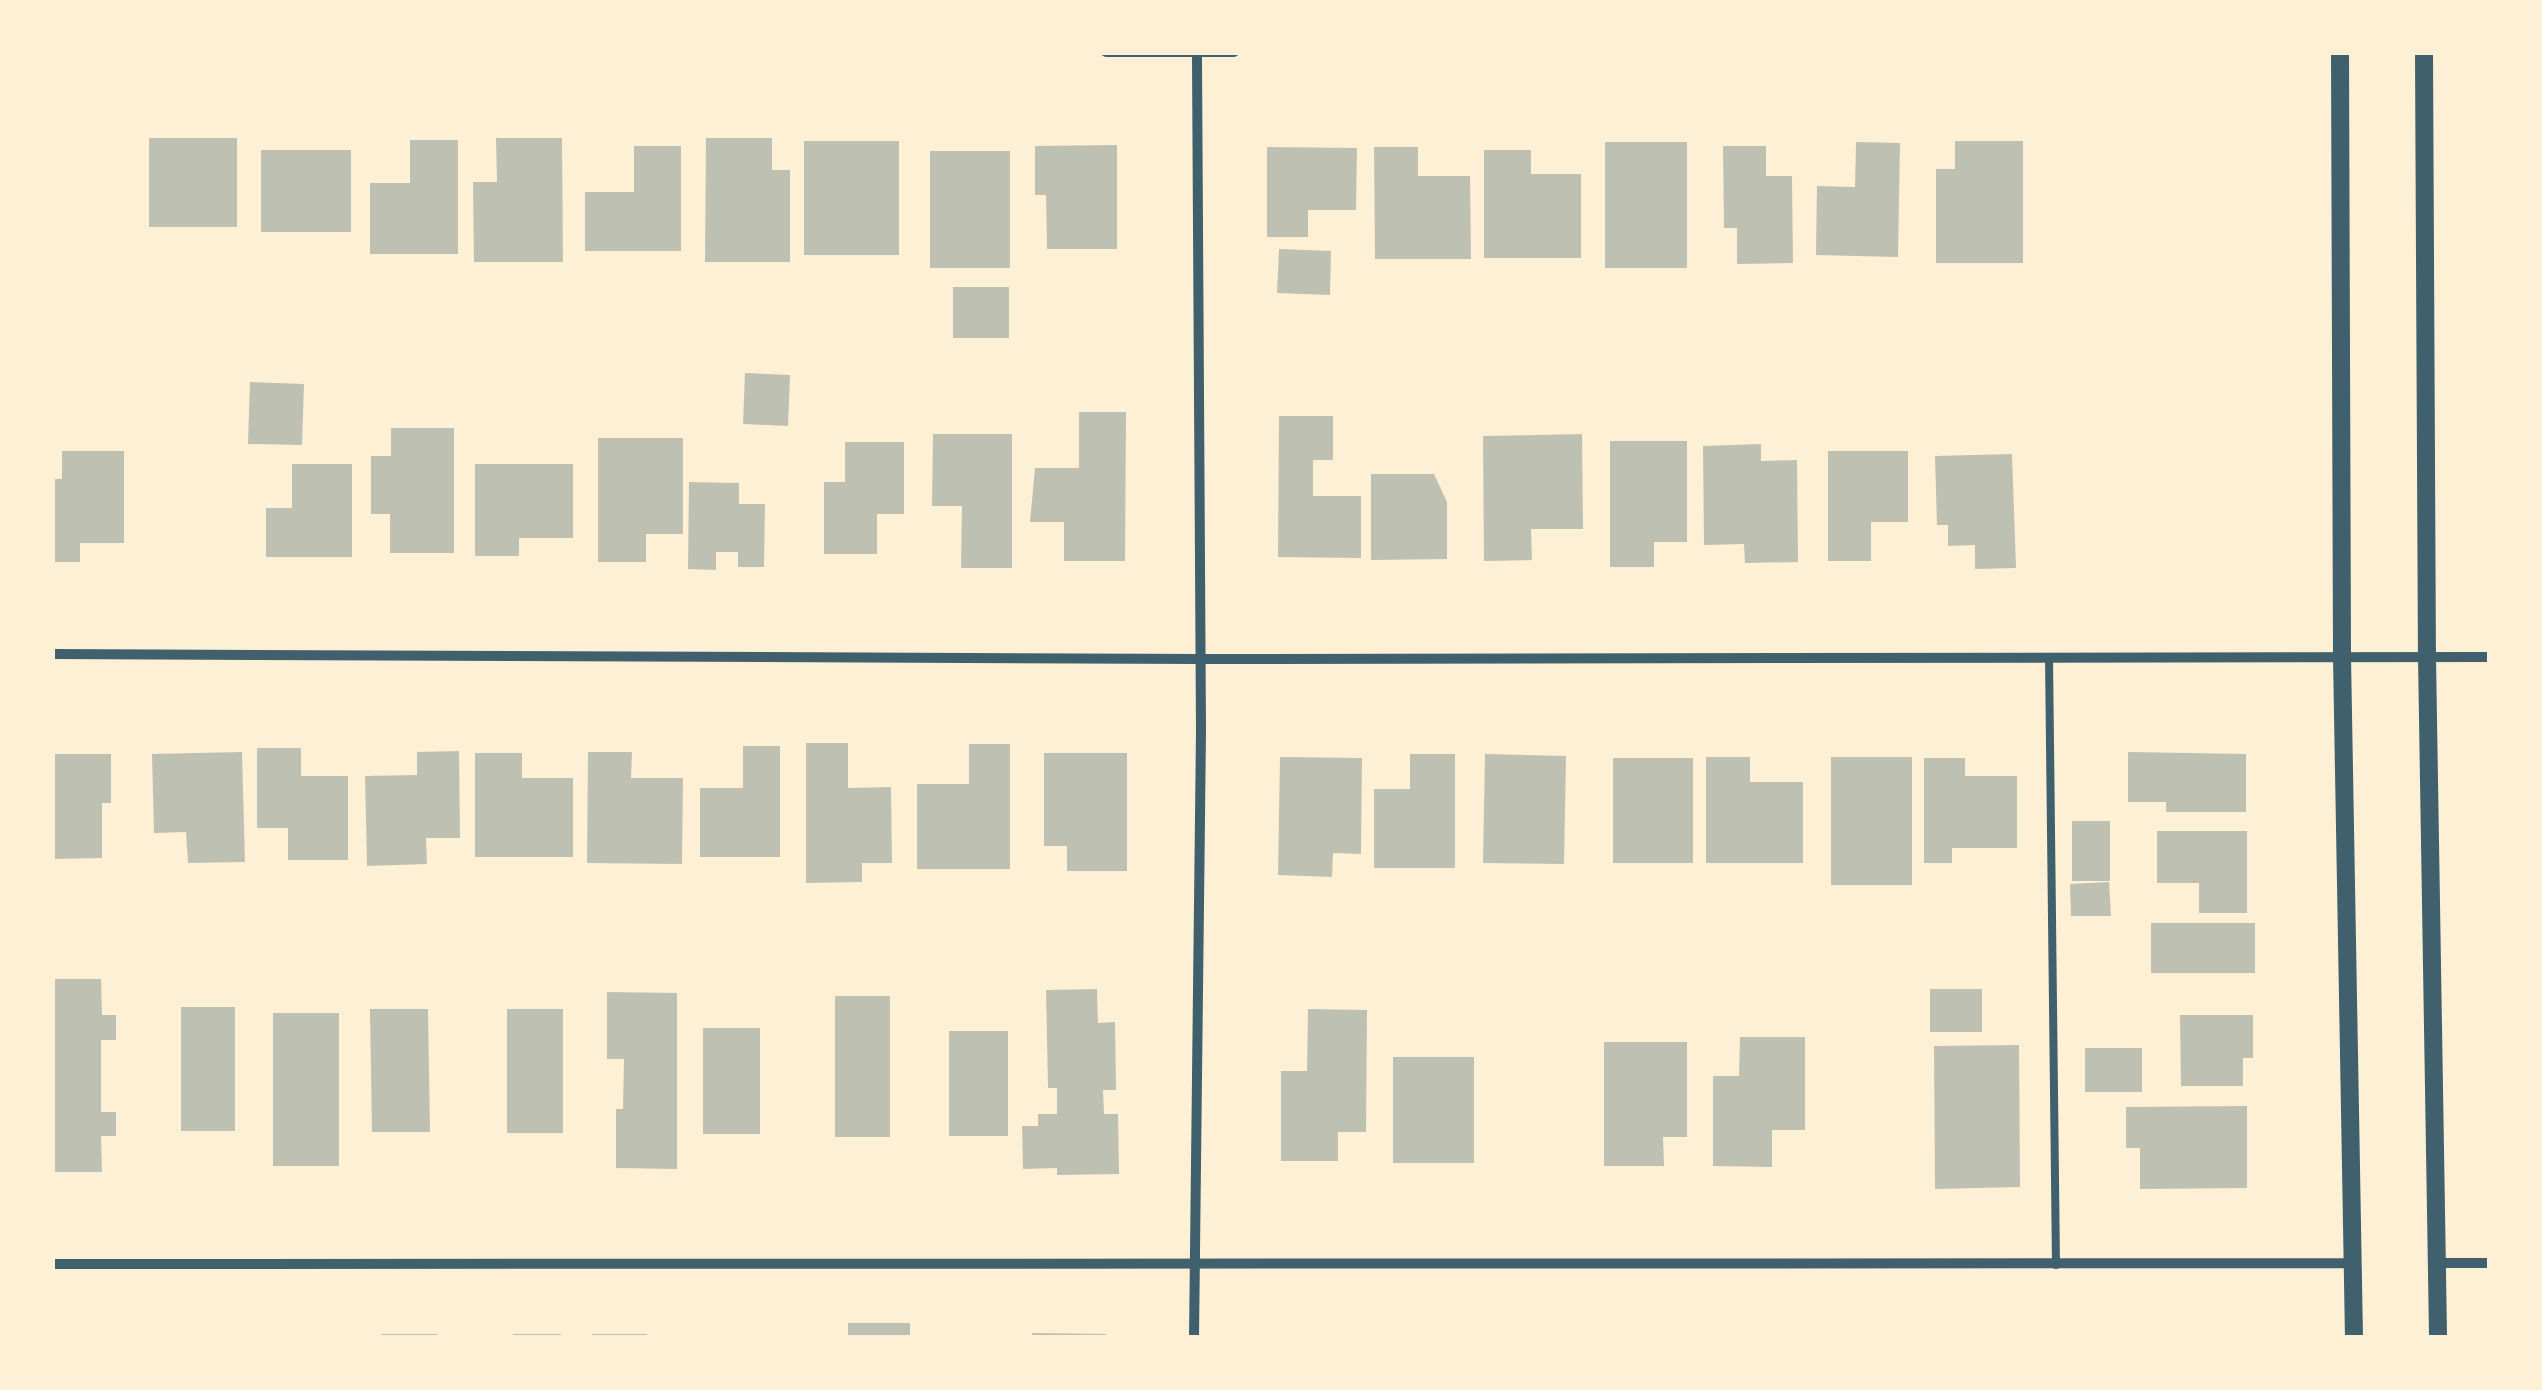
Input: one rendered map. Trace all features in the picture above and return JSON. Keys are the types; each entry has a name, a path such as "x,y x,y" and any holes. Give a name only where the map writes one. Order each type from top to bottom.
{"street":[{"path":"1106,52 1234,52"},
{"path":"2340,52 2342,657 2354,1338"},
{"path":"2424,52 2427,657 2438,1338"},
{"path":"1194,1338 1200,659 1197,53"},
{"path":"52,654 1200,659 2490,657"},
{"path":"52,1264 2354,1263"},
{"path":"2438,1263 2490,1263"}],"lane":[{"path":"2049,658 2056,1265"}],"building":[{"path":"149,138 237,138 237,227 149,227"},
{"path":"496,138 562,138 563,262 474,262 473,182 497,182"},
{"path":"706,138 772,138 772,170 790,170 790,262 705,262"},
{"path":"410,140 458,140 458,254 370,254 370,183 410,183"},
{"path":"804,141 899,141 899,255 804,255"},
{"path":"1955,141 2023,141 2023,263 1936,263 1936,169 1955,169"},
{"path":"1605,142 1687,142 1687,268 1605,268"},
{"path":"1856,142 1900,143 1898,257 1816,255 1817,186 1855,187"},
{"path":"1117,145 1117,249 1047,249 1046,195 1035,195 1035,146"},
{"path":"634,146 681,146 681,251 585,251 585,192 634,192"},
{"path":"1723,146 1766,146 1766,176 1792,176 1793,263 1737,264 1737,228 1724,228"},
{"path":"1267,147 1357,148 1356,210 1308,210 1308,237 1267,237"},
{"path":"1374,147 1418,147 1418,176 1470,176 1471,259 1375,259"},
{"path":"261,150 351,150 351,232 261,232"},
{"path":"1484,150 1531,150 1531,174 1581,174 1581,258 1484,258"},
{"path":"930,151 1010,151 1010,268 930,268"},
{"path":"1279,249 1331,251 1330,295 1277,293"},
{"path":"953,287 1009,287 1009,338 953,338"},
{"path":"745,373 790,375 788,426 743,424"},
{"path":"250,382 304,384 302,445 248,444"},
{"path":"1079,412 1126,412 1125,561 1064,561 1064,522 1030,522 1035,468 1079,468"},
{"path":"1279,416 1333,416 1333,460 1313,460 1313,496 1361,496 1361,558 1278,557"},
{"path":"391,428 454,428 454,553 390,553 390,514 371,514 371,456 391,456"},
{"path":"933,434 1012,434 1012,568 961,568 962,506 932,506"},
{"path":"1582,434 1583,529 1531,529 1532,560 1484,561 1483,436"},
{"path":"598,438 683,438 683,534 646,534 646,562 598,562"},
{"path":"1610,441 1687,441 1687,542 1654,542 1654,567 1610,567"},
{"path":"845,442 904,442 904,514 877,514 877,554 824,554 824,482 845,482"},
{"path":"1761,444 1761,461 1797,460 1798,562 1745,563 1744,544 1704,545 1703,446"},
{"path":"62,451 124,451 124,543 80,543 80,562 52,562 52,479 62,479"},
{"path":"1828,451 1908,451 1908,522 1871,522 1871,561 1828,561"},
{"path":"2012,454 2016,568 1975,569 1975,545 1948,546 1948,525 1937,525 1935,456"},
{"path":"292,464 352,464 352,557 266,557 266,508 292,508"},
{"path":"475,464 573,464 573,538 519,538 519,556 475,556"},
{"path":"1371,474 1434,474 1447,502 1447,559 1371,560"},
{"path":"689,482 739,483 739,504 765,504 764,567 738,567 738,552 716,552 716,570 688,569"},
{"path":"806,743 848,743 848,788 891,787 892,863 862,863 862,882 806,883"},
{"path":"969,744 1010,744 1010,869 917,869 917,784 969,784"},
{"path":"743,746 780,746 780,857 700,857 700,788 743,788"},
{"path":"257,748 301,748 301,776 348,776 348,860 288,860 288,828 257,828"},
{"path":"459,751 460,838 426,838 427,864 367,866 365,776 417,775 417,752"},
{"path":"242,752 245,862 188,863 186,832 154,833 152,754"},
{"path":"588,752 632,752 631,778 683,778 682,864 587,863"},
{"path":"2128,752 2246,754 2246,812 2166,812 2166,802 2128,802"},
{"path":"475,753 522,753 522,778 573,778 573,857 475,857"},
{"path":"1044,753 1127,753 1127,871 1067,871 1067,846 1044,846"},
{"path":"52,754 111,754 111,803 102,803 102,858 52,859"},
{"path":"1410,754 1455,754 1455,868 1374,868 1374,789 1410,789"},
{"path":"1485,754 1566,756 1564,864 1483,863"},
{"path":"1280,757 1362,758 1361,854 1333,853 1332,877 1278,875"},
{"path":"1706,757 1750,757 1750,782 1803,782 1803,863 1706,863"},
{"path":"1831,757 1912,757 1912,885 1831,885"},
{"path":"1613,758 1693,758 1693,863 1613,863"},
{"path":"1924,758 1965,758 1965,776 2017,776 2017,848 1952,848 1952,863 1924,863"},
{"path":"2072,821 2110,821 2110,881 2072,881"},
{"path":"2157,831 2247,831 2247,913 2199,913 2199,883 2157,883"},
{"path":"2109,882 2111,916 2071,916 2070,884"},
{"path":"2151,923 2255,923 2255,973 2151,973"},
{"path":"52,979 101,979 102,1015 116,1015 116,1040 101,1040 101,1112 116,1112 116,1136 101,1136 102,1172 52,1172"},
{"path":"1097,989 1098,1023 1115,1022 1116,1090 1103,1090 1104,1114 1118,1114 1119,1174 1057,1175 1057,1168 1023,1169 1022,1126 1038,1126 1038,1114 1057,1114 1057,1088 1048,1088 1046,990"},
{"path":"1930,989 1982,989 1982,1032 1930,1032"},
{"path":"607,992 677,993 677,1169 616,1168 616,1109 623,1109 624,1059 607,1059"},
{"path":"835,996 890,996 890,1137 835,1137"},
{"path":"181,1007 235,1007 235,1131 181,1131"},
{"path":"370,1009 428,1009 430,1132 372,1132"},
{"path":"507,1009 563,1009 563,1133 507,1133"},
{"path":"1308,1009 1367,1010 1366,1132 1338,1132 1338,1161 1281,1161 1281,1071 1307,1071"},
{"path":"273,1013 339,1013 339,1166 273,1166"},
{"path":"2180,1015 2253,1015 2253,1058 2243,1058 2243,1086 2181,1086"},
{"path":"703,1028 760,1028 760,1134 703,1134"},
{"path":"949,1031 1008,1031 1008,1136 949,1136"},
{"path":"1740,1037 1805,1037 1805,1130 1772,1130 1772,1167 1713,1166 1713,1076 1739,1076"},
{"path":"1604,1042 1687,1042 1687,1137 1663,1137 1664,1166 1604,1166"},
{"path":"2019,1045 2020,1187 1935,1189 1934,1046"},
{"path":"2085,1048 2142,1048 2142,1092 2085,1092"},
{"path":"1393,1057 1474,1057 1474,1163 1393,1163"},
{"path":"2247,1106 2247,1188 2140,1189 2140,1148 2126,1148 2126,1107"},
{"path":"848,1323 910,1323 910,1338 848,1338"},
{"path":"1032,1333 1106,1334 1106,1338 1032,1338"},
{"path":"381,1334 437,1334 437,1338 381,1338"},
{"path":"513,1334 561,1334 561,1338 513,1338"},
{"path":"592,1334 647,1334 647,1338 592,1338"}]}
